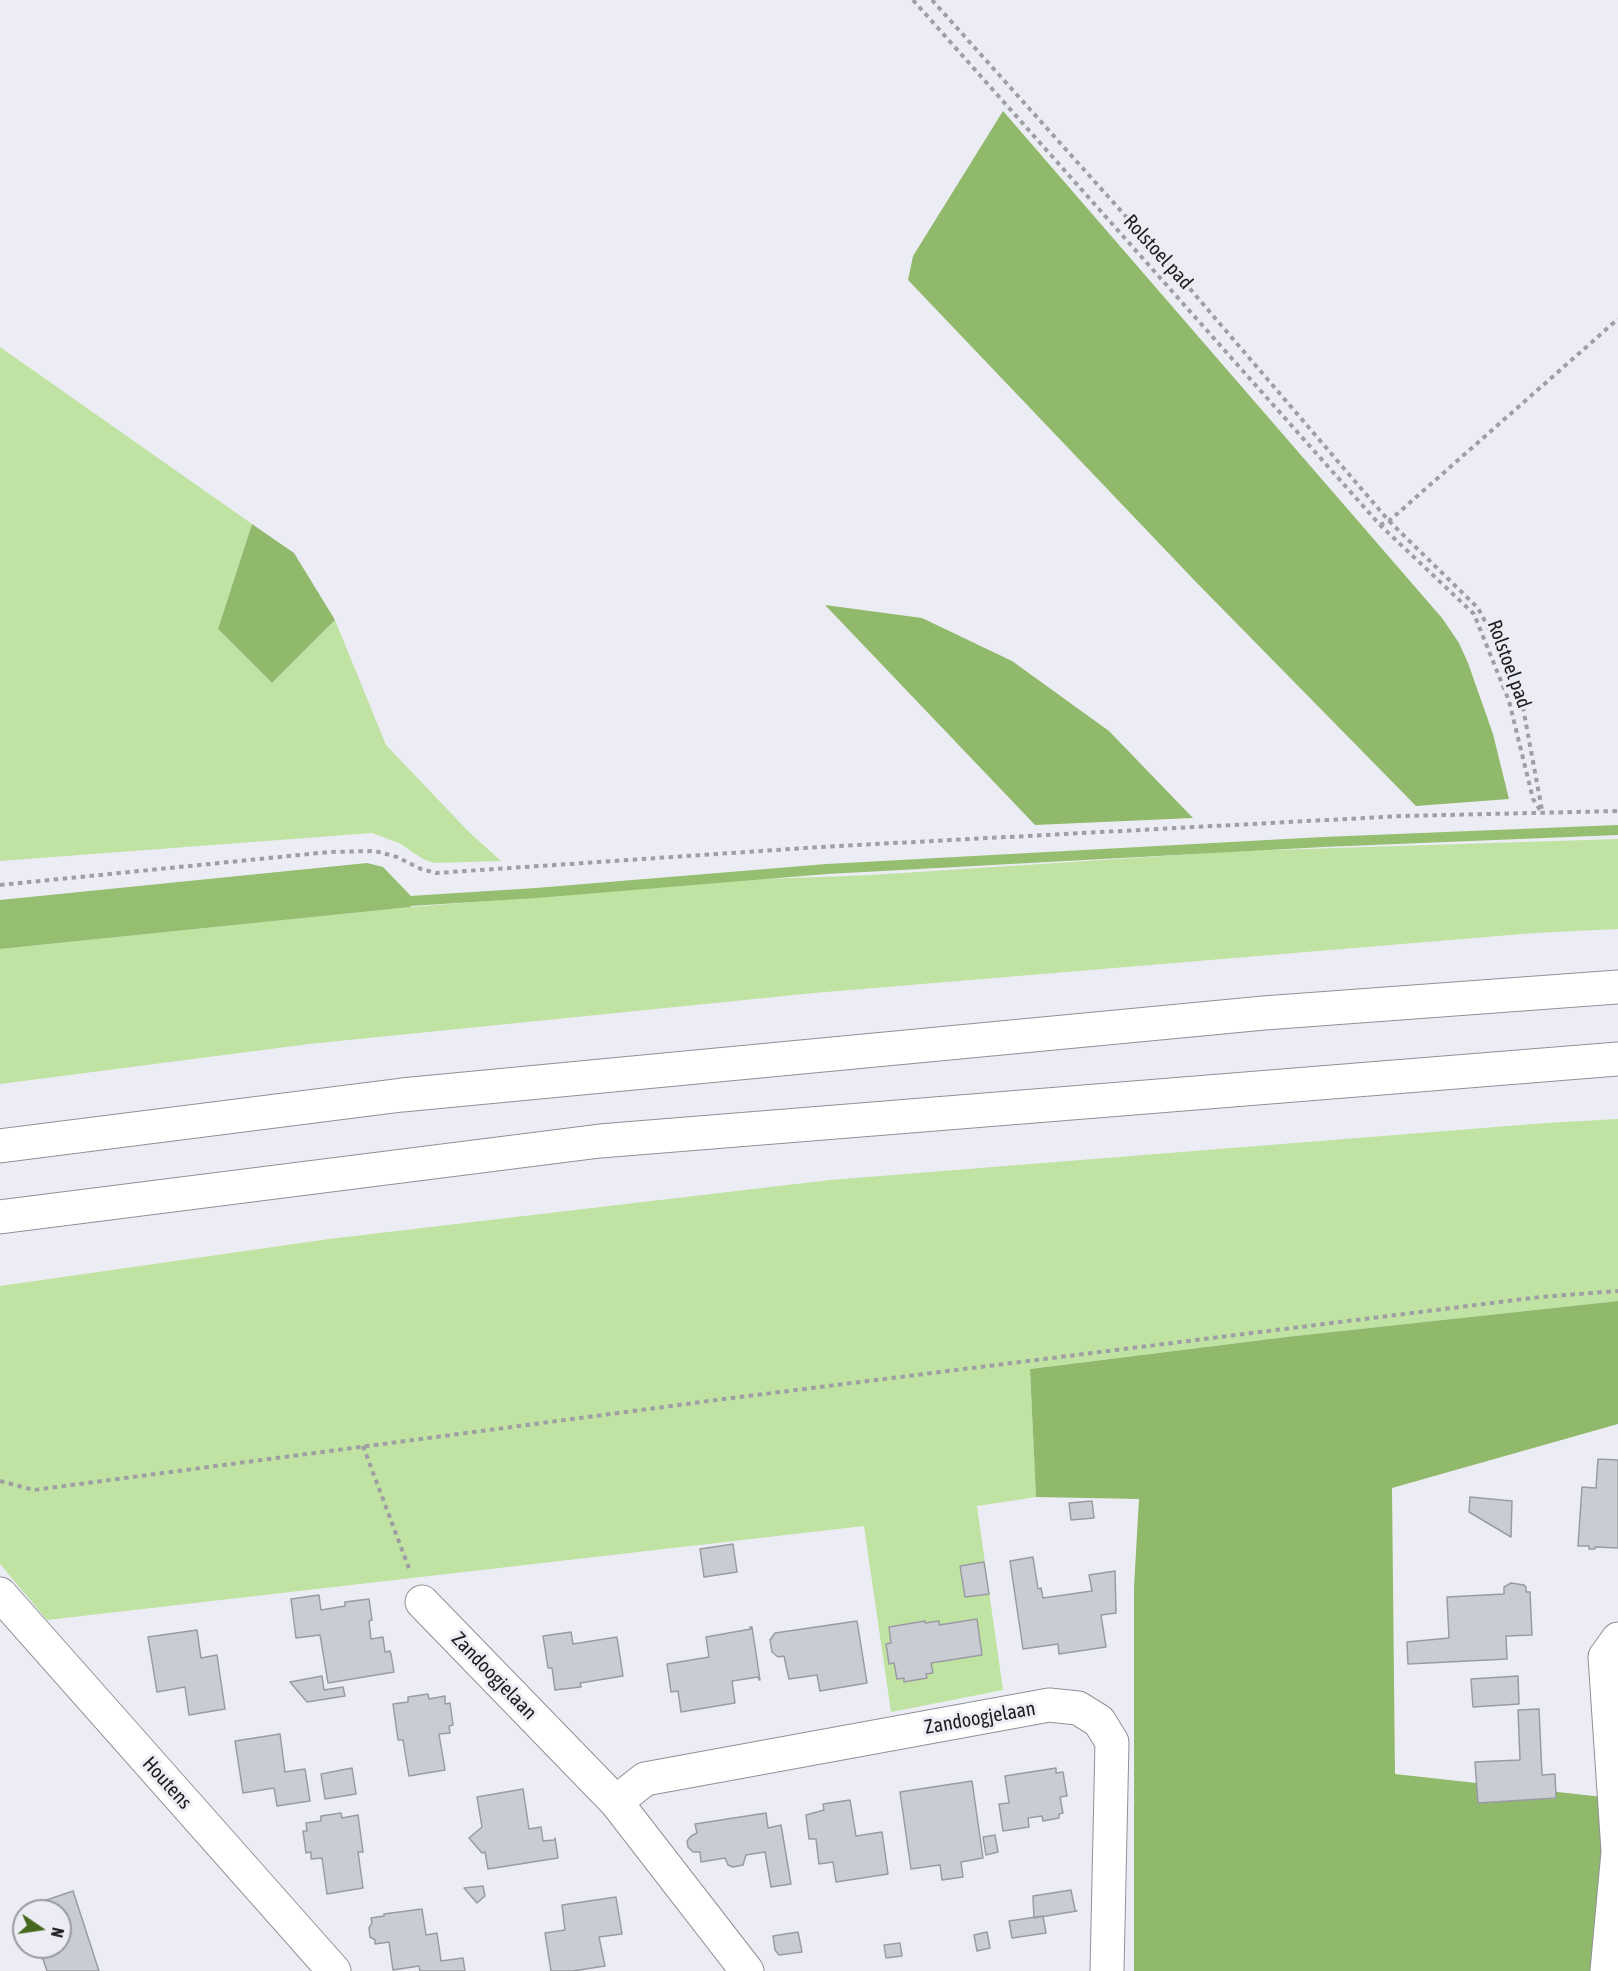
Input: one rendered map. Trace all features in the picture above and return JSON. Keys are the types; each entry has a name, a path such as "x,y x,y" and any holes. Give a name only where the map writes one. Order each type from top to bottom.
{"main road":[{"path":"0,1146 402,1095 1264,1013 1618,987"},
{"path":"0,1217 600,1141 1618,1059"},
{"name":"Houtens","path":"0,1594 334,1971"},
{"name":"Zandoogjelaan","path":"422,1602 616,1802 747,1971"},
{"path":"1607,1971 1618,1852 1605,1657 1618,1639"},
{"name":"Zandoogjelaan","path":"616,1802 645,1779 1049,1705 1078,1708 1099,1721 1112,1742 1107,1971"}],"path":[{"name":"Rolstoel pad","path":"913,0 1380,525 1474,614 1509,701 1533,799 1543,814"},
{"path":"932,0 1173,268 1389,521 1478,608 1519,686 1543,814"},
{"path":"1380,525 1389,521 1618,319"},
{"path":"0,885 329,852 375,851 397,857 420,869 436,873 843,846 1402,816 1618,811"},
{"path":"0,1481 34,1490 747,1396 1517,1300 1618,1291"},
{"path":"363,1446 422,1602"}],"shaded area":[{"path":"1003,111 1442,618 1459,643 1468,663 1493,734 1509,799 1416,806 1195,581 908,280 913,256"},
{"path":"0,347 252,524 218,629 272,683 335,620 386,745 468,831 501,861 434,863 423,859 399,843 372,833 0,861"},
{"path":"252,524 294,553 335,620 272,683 218,629"},
{"path":"825,605 922,618 1012,661 1109,731 1193,818 1035,825"},
{"path":"1618,839 1618,929 1534,933 814,993 309,1044 0,1084 0,949 411,907 766,879 871,875 1241,851"},
{"path":"367,863 383,867 410,895 411,907 0,949 0,900"},
{"path":"1618,1119 1618,1301 1286,1337 1030,1369 1036,1497 977,1506 1003,1690 891,1712 864,1526 47,1620 0,1564 0,1286 329,1239 830,1180"},
{"path":"1618,1301 1618,1424 1392,1488 1395,1774 1603,1797 1602,1904 1590,1971 1134,1971 1134,1587 1139,1499 1036,1497 1030,1369 1286,1337"}],"building":[{"path":"1598,1459 1618,1460 1618,1548 1589,1549 1589,1546 1578,1546 1582,1487 1596,1488"},
{"path":"1470,1497 1512,1501 1511,1537 1469,1512"},
{"path":"1092,1501 1094,1518 1071,1520 1069,1503"},
{"path":"733,1544 737,1572 704,1577 700,1549"},
{"path":"1033,1557 1038,1589 1041,1588 1043,1598 1092,1591 1089,1575 1115,1571 1116,1613 1101,1615 1106,1647 1059,1654 1058,1644 1023,1649 1010,1561"},
{"path":"984,1562 989,1594 965,1597 960,1566"},
{"path":"1511,1583 1524,1585 1526,1592 1530,1592 1532,1635 1506,1636 1507,1659 1408,1664 1407,1642 1449,1638 1447,1597 1504,1594 1504,1587"},
{"path":"319,1595 321,1610 345,1606 345,1602 369,1599 372,1620 369,1621 371,1639 383,1637 385,1652 390,1651 394,1672 328,1683 320,1635 296,1638 291,1599"},
{"path":"977,1619 982,1655 931,1663 933,1673 926,1674 927,1678 904,1682 904,1678 897,1679 894,1663 889,1664 886,1644 891,1643 889,1627 925,1621 925,1623 939,1621 939,1625"},
{"path":"857,1621 867,1683 820,1691 817,1675 789,1679 784,1656 778,1657 772,1652 770,1640 775,1633"},
{"path":"752,1627 760,1680 758,1677 732,1681 735,1703 681,1712 678,1691 671,1692 667,1664 709,1657 706,1637 751,1629"},
{"path":"197,1630 201,1658 217,1655 225,1709 189,1715 185,1687 157,1692 148,1637"},
{"path":"571,1632 573,1644 617,1637 623,1676 580,1683 581,1687 555,1690 552,1668 548,1668 543,1636"},
{"path":"322,1676 324,1690 343,1687 345,1696 307,1702 290,1682"},
{"path":"1518,1676 1519,1704 1473,1707 1471,1679"},
{"path":"428,1694 429,1699 445,1696 445,1704 450,1703 453,1725 449,1726 450,1733 439,1734 445,1770 409,1776 403,1740 398,1740 393,1704 408,1702 408,1697"},
{"path":"1539,1709 1542,1775 1555,1774 1556,1798 1478,1803 1475,1762 1520,1760 1518,1710"},
{"path":"280,1734 285,1772 305,1769 310,1801 277,1806 274,1788 243,1793 235,1741"},
{"path":"352,1768 356,1794 325,1799 321,1774"},
{"path":"1056,1768 1056,1773 1063,1772 1067,1796 1060,1797 1063,1813 1059,1814 1059,1818 1043,1821 1042,1816 1028,1818 1029,1827 1003,1831 999,1804 1009,1803 1005,1776"},
{"path":"972,1781 983,1858 961,1862 963,1877 942,1880 940,1865 911,1869 900,1792"},
{"path":"523,1789 529,1829 541,1827 543,1841 555,1838 558,1858 488,1869 485,1852 482,1853 469,1838 482,1827 477,1797"},
{"path":"850,1800 856,1836 882,1832 888,1874 836,1882 833,1862 819,1864 816,1839 809,1839 806,1815 824,1810 823,1804"},
{"path":"341,1813 342,1818 358,1815 363,1852 358,1852 363,1888 327,1894 322,1858 311,1859 311,1852 306,1853 303,1831 307,1831 306,1823 321,1821 321,1816"},
{"path":"766,1813 768,1828 781,1825 791,1884 771,1887 765,1852 746,1855 743,1865 733,1867 728,1865 725,1858 701,1862 700,1852 693,1852 688,1847 687,1841 697,1833 695,1824"},
{"path":"995,1835 998,1852 986,1855 983,1837"},
{"path":"483,1886 485,1896 477,1903 464,1888"},
{"path":"1071,1890 1077,1911 1034,1918 1033,1896"},
{"path":"73,1891 99,1971 47,1971 43,1959 72,1959 72,1899 50,1899"},
{"path":"616,1897 622,1934 599,1937 605,1966 573,1971 551,1971 545,1933 565,1930 562,1905"},
{"path":"422,1909 426,1935 437,1933 441,1961 463,1958 465,1971 420,1971 419,1966 393,1970 389,1942 375,1944 375,1940 370,1937 371,1918"},
{"path":"1043,1916 1046,1933 1012,1938 1009,1921"},
{"path":"798,1932 802,1952 779,1955 775,1950 773,1936"},
{"path":"987,1932 990,1948 977,1951 974,1935"},
{"path":"900,1943 902,1956 886,1958 884,1945"}],"waterway":[{"path":"410,901 827,869 1323,842 1618,830"}]}
